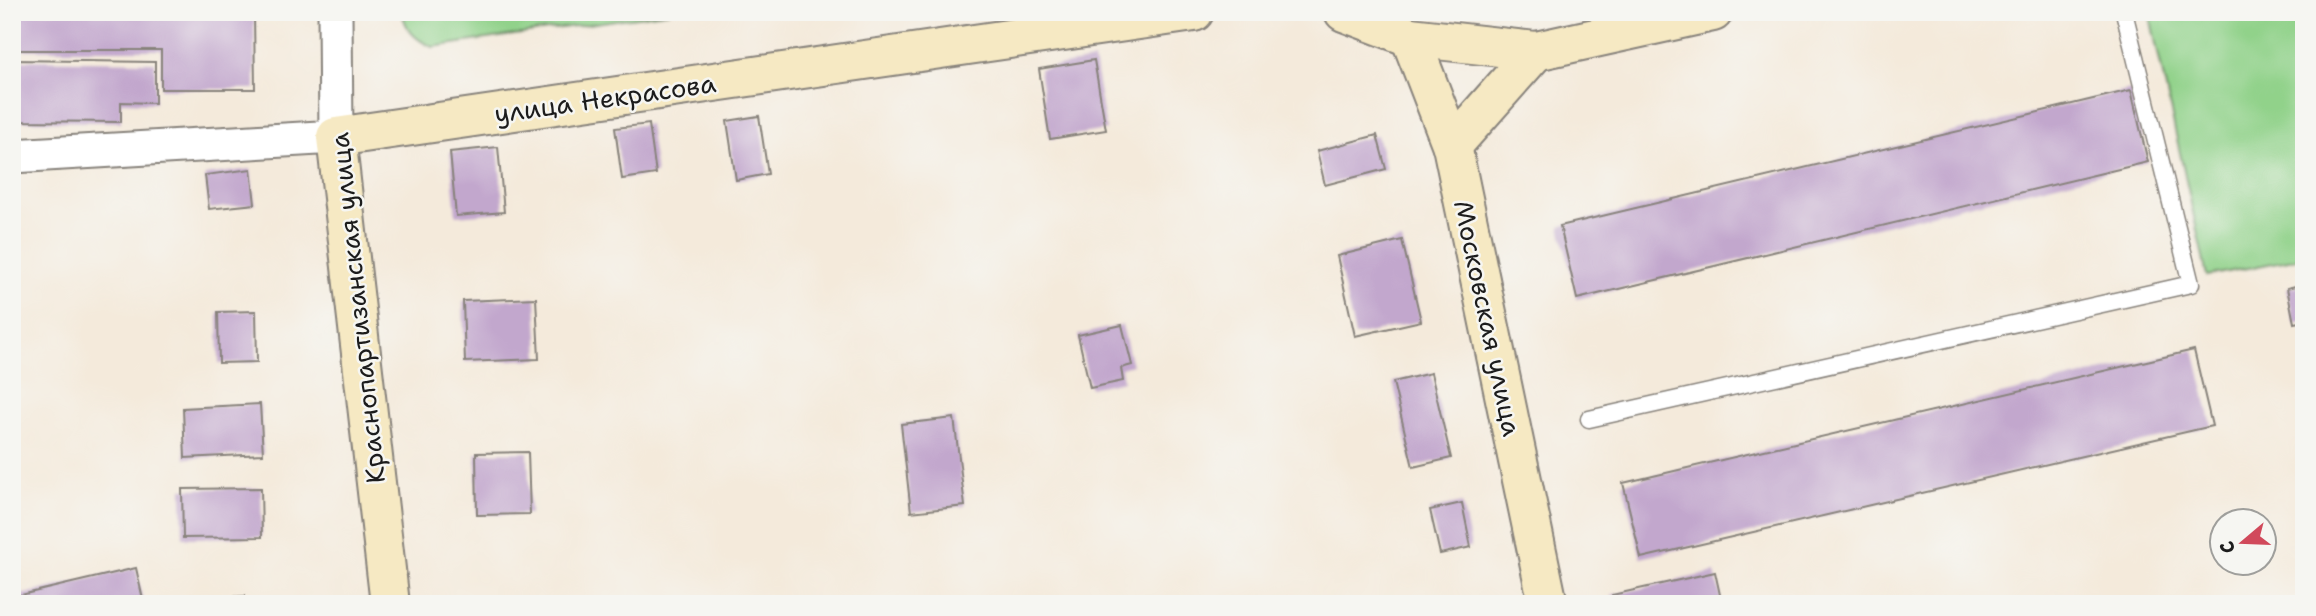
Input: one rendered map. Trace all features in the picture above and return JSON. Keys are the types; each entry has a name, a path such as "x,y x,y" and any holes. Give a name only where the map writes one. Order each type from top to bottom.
{"main road":[{"name":"улица Некрасова","path":"336,137 1194,12"},
{"path":"1344,12 1536,51 1713,12"},
{"name":"Московская улица","path":"1407,25 1452,146 1548,604"},
{"path":"1452,146 1536,51"},
{"name":"Краснопартизанская улица","path":"336,137 390,604"}],"street":[{"name":"Краснопартизанская улица","path":"335,12 336,137"},
{"name":"улица Некрасова","path":"12,156 336,137"}],"lane":[{"path":"1589,419 2191,284 2124,12"}],"green space":[{"path":"402,12 670,12 433,47 413,34"},
{"path":"2149,12 2304,12 2304,257 2207,276"}],"building":[{"path":"12,12 254,12 255,89 161,89 161,50 12,50"},
{"path":"12,60 155,62 155,103 121,102 121,122 12,121"},
{"path":"1094,60 1106,130 1050,139 1039,69"},
{"path":"2131,90 2148,162 1577,299 1560,226"},
{"path":"759,116 768,174 736,180 727,121"},
{"path":"649,124 656,174 622,179 615,128"},
{"path":"1377,135 1386,169 1325,185 1317,151"},
{"path":"498,147 504,212 456,216 450,152"},
{"path":"251,169 255,204 209,209 205,175"},
{"path":"1402,240 1421,321 1355,336 1337,256"},
{"path":"2304,284 2304,321 2294,323 2287,288"},
{"path":"536,298 539,359 465,362 463,301"},
{"path":"256,311 257,362 219,363 218,312"},
{"path":"1122,325 1132,365 1121,368 1123,381 1090,388 1078,335"},
{"path":"2194,350 2212,426 1641,558 1623,483"},
{"path":"1431,373 1451,458 1413,467 1393,382"},
{"path":"260,404 263,454 185,458 183,408"},
{"path":"954,418 965,506 911,512 901,424"},
{"path":"528,452 530,514 477,515 476,453"},
{"path":"261,488 262,537 183,538 182,489"},
{"path":"1462,503 1471,547 1440,554 1430,510"},
{"path":"136,568 144,604 12,604 12,597"},
{"path":"1715,572 1722,604 1614,604 1612,595"},
{"path":"245,596 246,604 180,604 180,600"}]}
